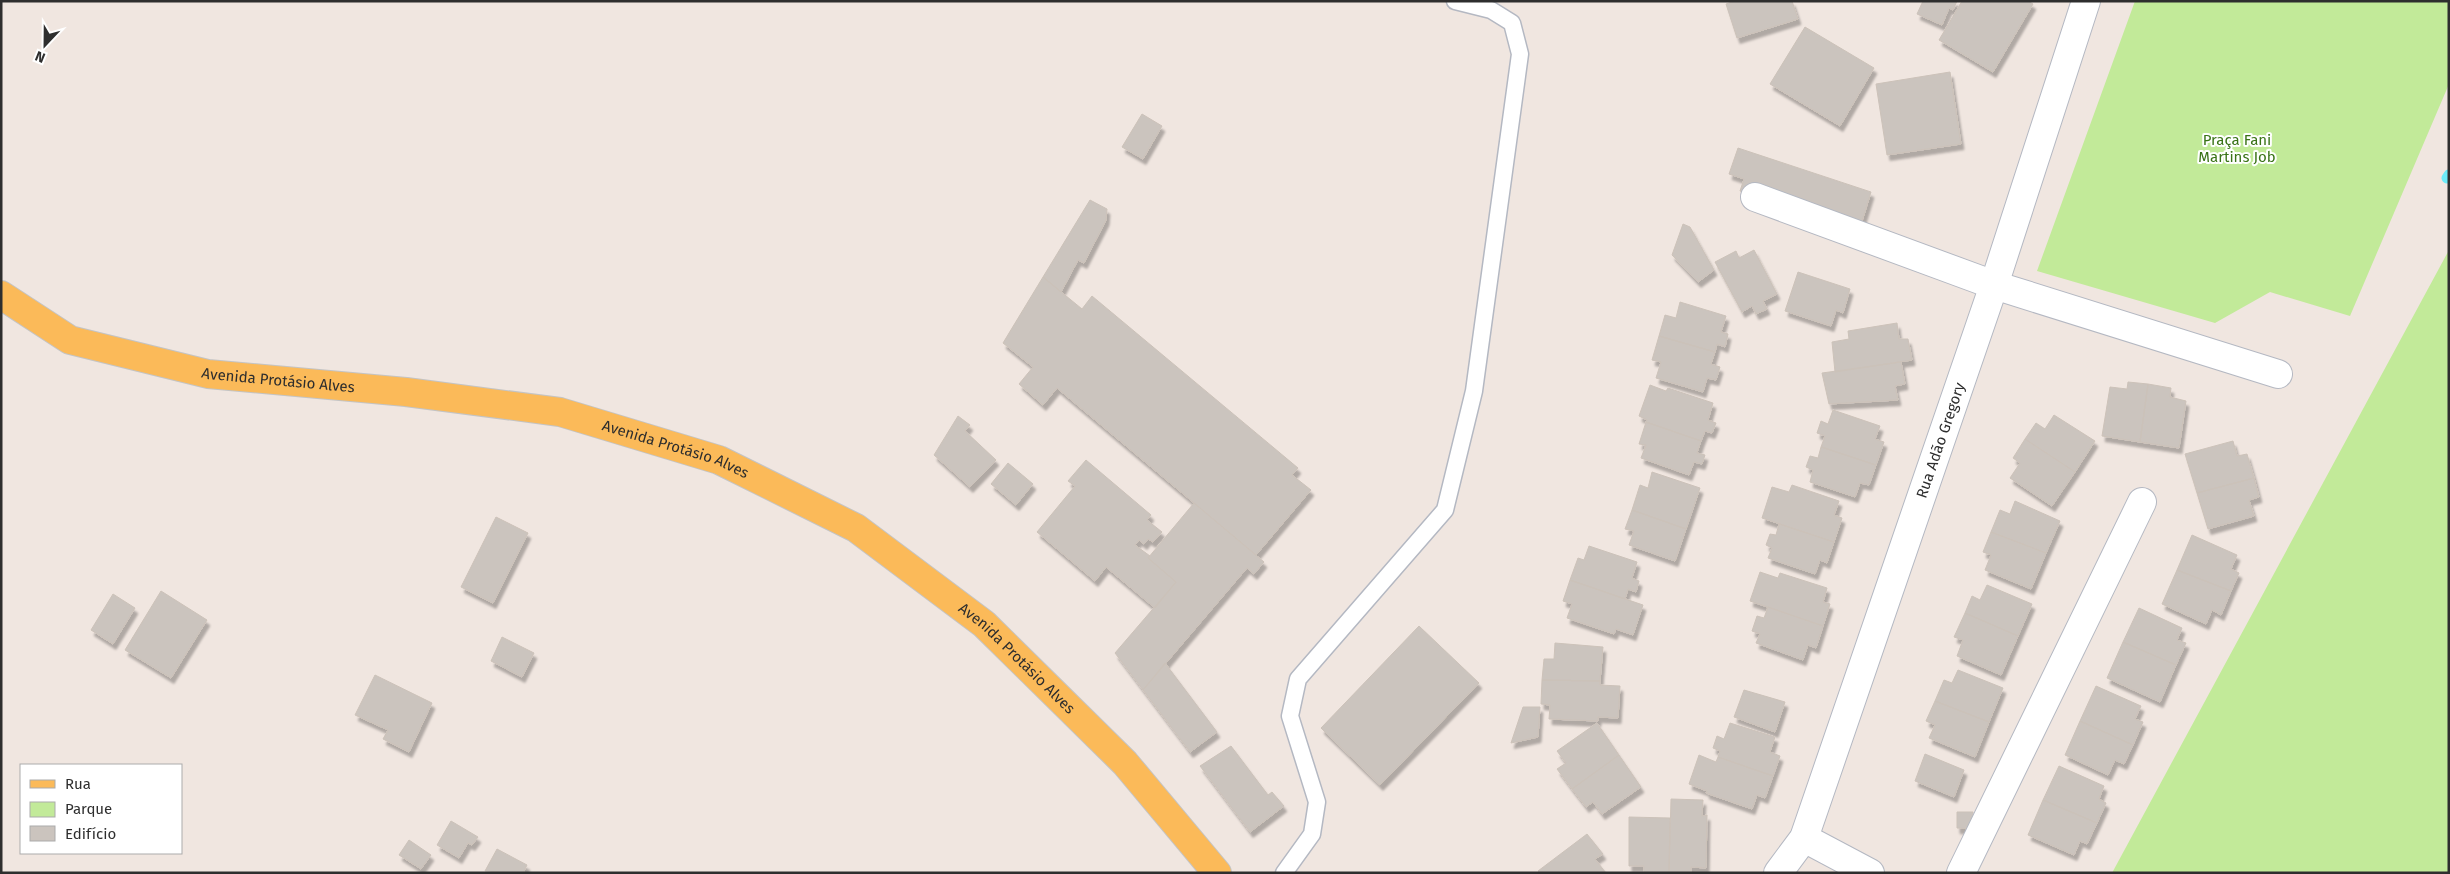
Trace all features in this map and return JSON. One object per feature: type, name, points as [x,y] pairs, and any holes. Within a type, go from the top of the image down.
[{"type":"main road","name":"Avenida Protásio Alves","points":[[1,295],[70,340],[208,374],[406,392],[560,412],[719,460],[856,528],[984,624],[1125,763],[1217,873]]},
{"type":"street","name":"Rua Adão Gregory","points":[[1778,873],[1804,838],[1994,285],[2086,1]]},
{"type":"street","points":[[1755,197],[1994,285],[2278,374]]},
{"type":"street","points":[[1961,873],[2142,502]]},
{"type":"street","points":[[1804,838],[1870,873]]},
{"type":"lane","points":[[1284,873],[1312,834],[1318,802],[1290,716],[1298,679],[1445,510],[1474,391],[1520,54],[1512,23],[1491,10],[1455,1]]},
{"type":"green space","name":"Praça Fani Martins Job","points":[[2135,1],[2449,1],[2449,84],[2350,316],[2270,292],[2215,323],[2037,271]]},
{"type":"green space","points":[[2449,250],[2449,873],[2112,873]]},
{"type":"building","points":[[1735,1],[1792,1],[1798,19],[1737,38],[1726,4]]},
{"type":"building","points":[[1923,1],[1957,1],[1953,10],[1949,8],[1942,25],[1917,14]]},
{"type":"building","points":[[1962,1],[2028,1],[2033,4],[1993,72],[1939,40]]},
{"type":"building","points":[[1805,27],[1874,68],[1840,126],[1770,84]]},
{"type":"building","points":[[1950,72],[1961,144],[1887,155],[1876,84]]},
{"type":"building","points":[[1142,114],[1162,126],[1143,159],[1122,147]]},
{"type":"building","points":[[1738,148],[1871,192],[1859,231],[1740,191],[1744,179],[1729,174]]},
{"type":"building","points":[[1090,200],[1107,209],[1106,220],[1084,263],[1078,260],[1061,292],[1043,277]]},
{"type":"building","points":[[1683,224],[1690,227],[1714,270],[1698,282],[1672,255]]},
{"type":"building","points":[[1754,250],[1777,294],[1763,301],[1767,309],[1756,314],[1752,306],[1742,312],[1715,262],[1736,251],[1739,258]]},
{"type":"building","points":[[1798,272],[1850,289],[1843,313],[1836,310],[1831,326],[1785,311]]},
{"type":"building","points":[[1043,277],[1082,309],[1092,296],[1298,468],[1292,475],[1311,490],[1256,555],[1057,388],[1043,405],[1019,384],[1033,367],[1003,343]]},
{"type":"building","points":[[1680,302],[1726,316],[1721,332],[1728,334],[1725,347],[1717,344],[1715,352],[1659,336],[1665,315],[1676,318]]},
{"type":"building","points":[[1897,323],[1899,339],[1908,339],[1912,360],[1835,372],[1832,342],[1849,339],[1848,331]]},
{"type":"building","points":[[1659,336],[1715,352],[1711,364],[1720,367],[1716,380],[1707,378],[1703,392],[1656,378],[1661,362],[1652,360]]},
{"type":"building","points":[[1901,362],[1905,384],[1895,386],[1898,400],[1829,404],[1822,373]]},
{"type":"building","points":[[2128,382],[2148,384],[2140,442],[2102,436],[2110,387],[2127,389]]},
{"type":"building","points":[[2148,384],[2171,388],[2170,397],[2186,401],[2179,448],[2140,442]]},
{"type":"building","points":[[1650,385],[1666,391],[1668,388],[1713,403],[1708,420],[1716,423],[1712,433],[1705,431],[1701,441],[1646,422],[1647,420],[1639,416]]},
{"type":"building","points":[[1833,410],[1880,426],[1875,439],[1884,442],[1876,465],[1821,447],[1825,436],[1817,433],[1821,421],[1828,424]]},
{"type":"building","points":[[2054,415],[2095,441],[2075,472],[2025,439],[2036,423],[2045,429]]},
{"type":"building","points":[[958,416],[970,425],[965,431],[996,460],[970,487],[934,455]]},
{"type":"building","points":[[1646,422],[1701,441],[1697,453],[1705,455],[1702,464],[1694,462],[1689,475],[1641,458],[1646,445],[1639,444]]},
{"type":"building","points":[[2025,439],[2075,472],[2052,506],[2010,478],[2020,463],[2013,458]]},
{"type":"building","points":[[2233,441],[2237,456],[2247,454],[2254,478],[2197,493],[2185,454]]},
{"type":"building","points":[[1821,447],[1876,465],[1869,485],[1860,483],[1855,497],[1810,482],[1813,470],[1806,467],[1810,456],[1818,458]]},
{"type":"building","points":[[1086,460],[1151,515],[1147,520],[1162,532],[1153,542],[1148,539],[1144,544],[1139,540],[1135,545],[1150,556],[1148,558],[1176,582],[1155,608],[1106,567],[1095,581],[1037,532],[1075,486],[1068,481]]},
{"type":"building","points":[[1008,463],[1033,484],[1016,505],[991,484]]},
{"type":"building","points":[[1652,472],[1700,488],[1686,529],[1632,510],[1640,485],[1648,488]]},
{"type":"building","points":[[2254,478],[2259,497],[2249,500],[2254,516],[2208,529],[2197,493]]},
{"type":"building","points":[[1792,485],[1839,501],[1834,515],[1842,518],[1834,542],[1762,518],[1772,487],[1789,492]]},
{"type":"building","points":[[2015,501],[2060,521],[2046,553],[1991,532],[2000,510],[2010,514]]},
{"type":"building","points":[[1194,503],[1264,562],[1254,574],[1247,568],[1143,690],[1115,653],[1176,582],[1148,558]]},
{"type":"building","points":[[1632,510],[1686,529],[1675,561],[1629,545],[1634,531],[1625,529]]},
{"type":"building","points":[[496,517],[528,533],[493,603],[461,587]]},
{"type":"building","points":[[1779,524],[1834,542],[1827,563],[1820,560],[1815,574],[1768,558],[1772,548],[1766,545],[1770,534],[1776,535]]},
{"type":"building","points":[[1991,532],[2046,553],[2031,589],[1985,570],[1991,555],[1983,552]]},
{"type":"building","points":[[2192,535],[2237,555],[2231,569],[2239,573],[2231,591],[2177,570]]},
{"type":"building","points":[[1589,546],[1637,562],[1632,578],[1639,581],[1636,592],[1628,589],[1625,599],[1570,580],[1578,558],[1584,560]]},
{"type":"building","points":[[2177,570],[2231,591],[2221,615],[2212,610],[2206,624],[2162,604]]},
{"type":"building","points":[[1760,572],[1778,578],[1780,573],[1827,588],[1823,602],[1830,604],[1823,626],[1750,601]]},
{"type":"building","points":[[1570,580],[1643,605],[1633,635],[1616,629],[1614,634],[1567,618],[1572,604],[1563,601]]},
{"type":"building","points":[[1987,585],[2032,604],[2018,636],[1965,613],[1972,596],[1980,600]]},
{"type":"building","points":[[161,591],[207,620],[171,678],[125,650]]},
{"type":"building","points":[[113,594],[135,608],[113,644],[91,630]]},
{"type":"building","points":[[1768,607],[1823,626],[1816,648],[1808,645],[1803,660],[1756,643],[1760,634],[1752,631],[1757,616],[1764,618]]},
{"type":"building","points":[[2139,608],[2182,628],[2177,640],[2186,643],[2176,665],[2123,642]]},
{"type":"building","points":[[1965,613],[2018,636],[2001,675],[1957,656],[1963,640],[1954,637]]},
{"type":"building","points":[[1419,626],[1479,683],[1380,785],[1321,728]]},
{"type":"building","points":[[502,637],[534,653],[522,677],[491,661]]},
{"type":"building","points":[[2123,642],[2176,665],[2160,702],[2107,678]]},
{"type":"building","points":[[1555,643],[1603,647],[1600,681],[1542,680],[1544,659],[1554,659]]},
{"type":"building","points":[[1165,663],[1217,732],[1190,752],[1143,690]]},
{"type":"building","points":[[1958,670],[2003,688],[1989,722],[1935,701],[1944,680],[1952,683]]},
{"type":"building","points":[[375,675],[432,703],[409,752],[383,739],[388,730],[355,715]]},
{"type":"building","points":[[1542,680],[1600,681],[1600,685],[1620,686],[1618,718],[1598,717],[1598,721],[1549,719],[1550,705],[1541,704]]},
{"type":"building","points":[[2096,686],[2141,706],[2135,719],[2143,722],[2133,745],[2080,721]]},
{"type":"building","points":[[1744,690],[1785,702],[1775,732],[1734,717]]},
{"type":"building","points":[[1935,701],[1989,722],[1975,757],[1929,738],[1935,725],[1926,721]]},
{"type":"building","points":[[1523,707],[1540,707],[1538,737],[1511,743]]},
{"type":"building","points":[[2080,721],[2133,745],[2124,764],[2115,760],[2108,775],[2065,755]]},
{"type":"building","points":[[1597,723],[1619,755],[1572,789],[1557,769],[1566,763],[1557,751]]},
{"type":"building","points":[[1730,723],[1775,737],[1770,752],[1780,756],[1773,776],[1718,757],[1720,751],[1713,748],[1717,736],[1724,739]]},
{"type":"building","points":[[1231,746],[1268,795],[1272,792],[1284,806],[1250,832],[1200,766]]},
{"type":"building","points":[[1925,754],[1964,770],[1954,797],[1915,781]]},
{"type":"building","points":[[1619,755],[1641,787],[1602,814],[1593,802],[1586,807],[1572,789]]},
{"type":"building","points":[[1699,755],[1716,762],[1718,757],[1773,776],[1765,798],[1757,795],[1752,809],[1706,793],[1707,791],[1689,784]]},
{"type":"building","points":[[2059,766],[2104,786],[2099,799],[2106,803],[2097,823],[2043,800]]},
{"type":"building","points":[[1671,799],[1703,800],[1702,816],[1707,815],[1706,868],[1691,867],[1691,873],[1669,873]]},
{"type":"building","points":[[2043,800],[2097,823],[2087,844],[2080,841],[2074,855],[2028,835]]},
{"type":"building","points":[[1957,812],[1973,812],[1972,829],[1957,828]]},
{"type":"building","points":[[1629,817],[1670,818],[1669,873],[1644,873],[1644,866],[1629,866]]},
{"type":"building","points":[[451,821],[478,837],[472,845],[468,843],[459,858],[437,845]]},
{"type":"building","points":[[1587,834],[1603,854],[1595,859],[1606,873],[1540,873],[1538,871]]},
{"type":"building","points":[[409,840],[431,855],[421,869],[399,855]]},
{"type":"building","points":[[497,849],[527,865],[523,873],[485,871]]}]
